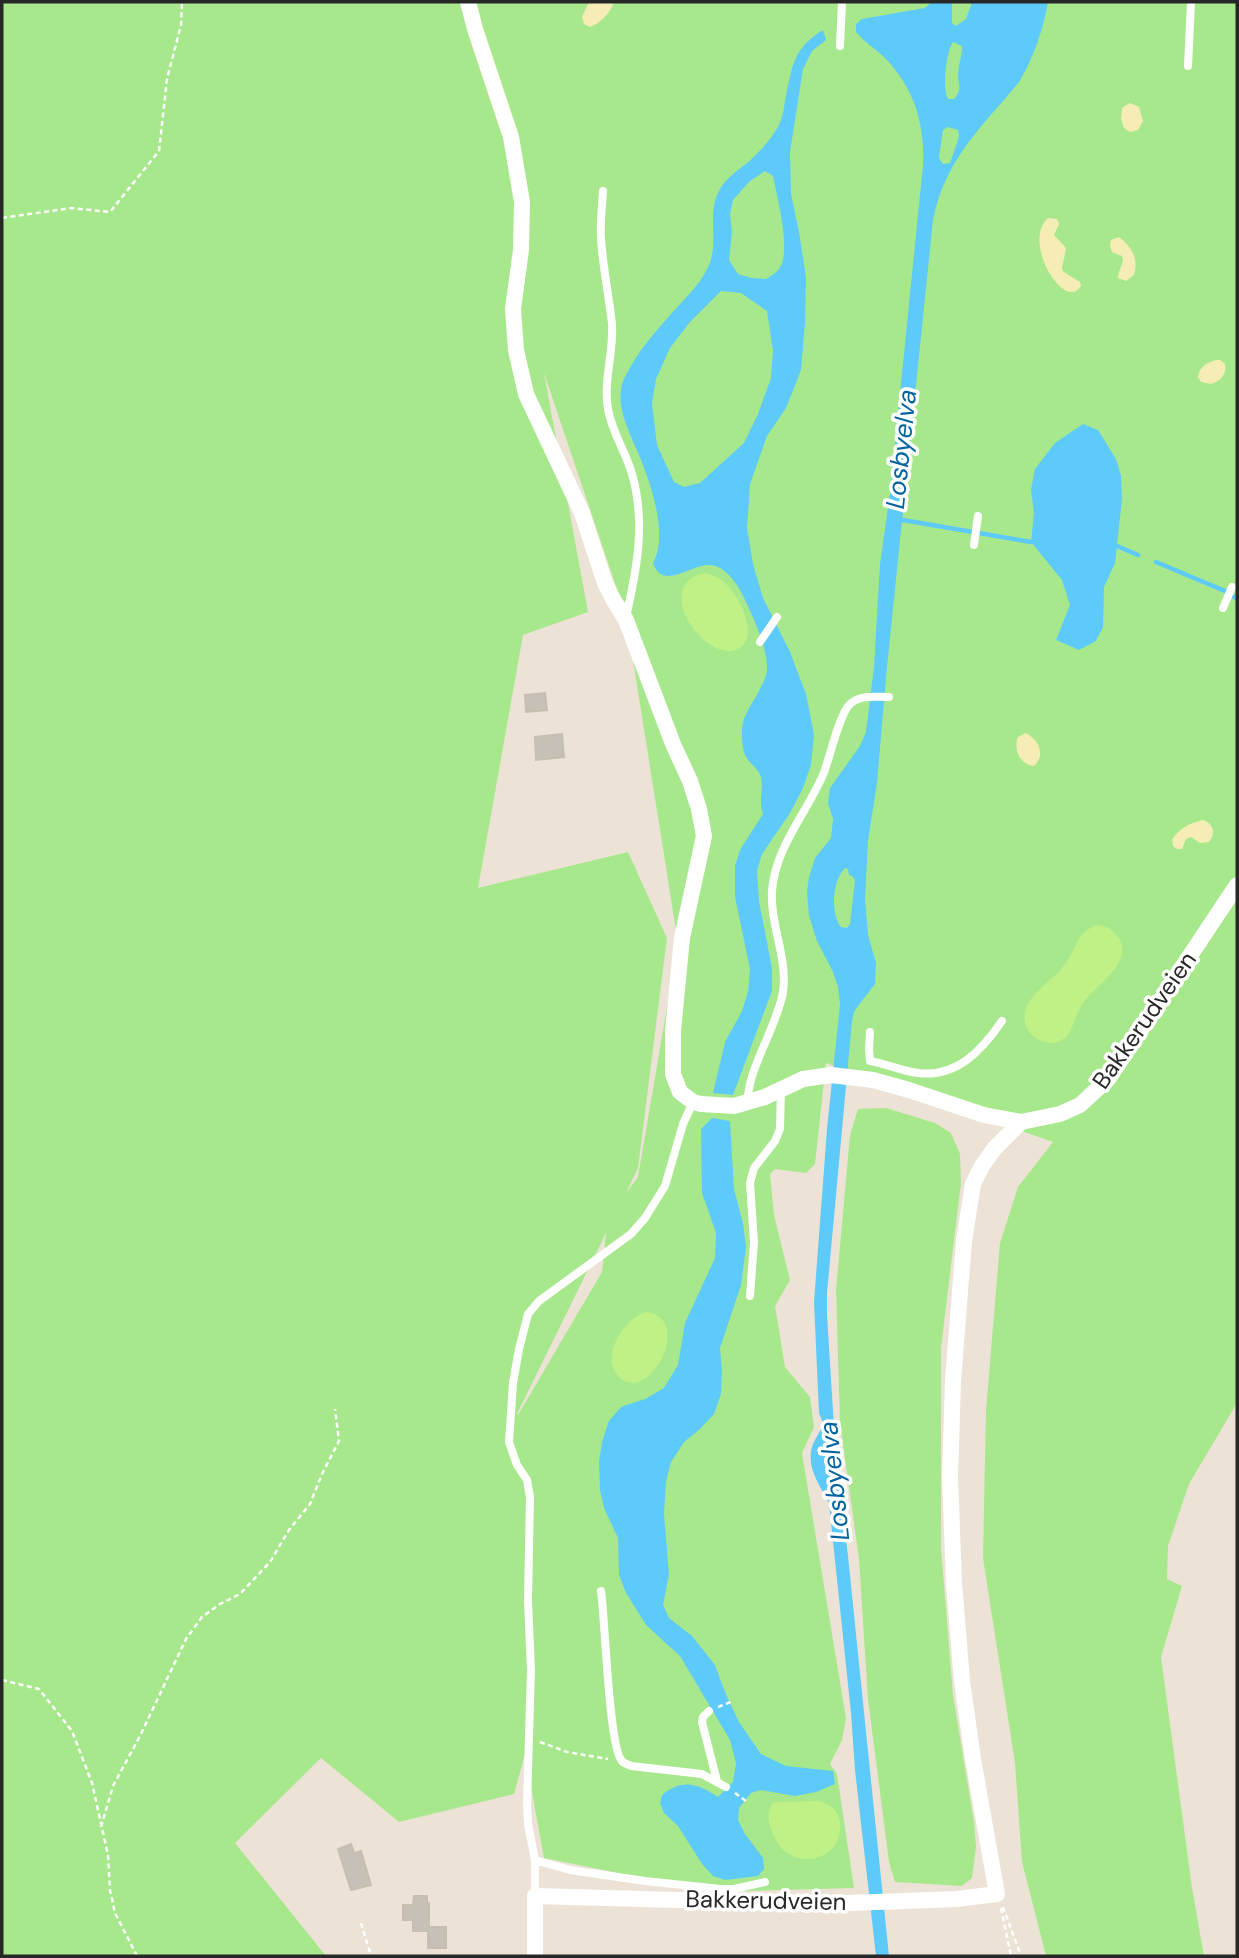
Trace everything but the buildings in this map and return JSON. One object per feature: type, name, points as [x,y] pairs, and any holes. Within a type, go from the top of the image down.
[{"type":"street","points":[[468,2],[510,137],[522,202],[521,250],[513,309],[516,350],[526,394],[582,513],[605,583],[626,620],[699,808],[704,836],[682,938],[673,1031],[673,1074],[680,1092],[692,1102],[721,1107],[748,1103],[803,1079],[831,1075],[855,1077],[909,1090],[995,1118],[1021,1122]]},
{"type":"street","name":"Bakkerudveien","points":[[1021,1122],[1060,1114],[1080,1105],[1108,1079],[1237,885]]},
{"type":"street","points":[[997,1894],[962,1681],[954,1583],[950,1477],[953,1381],[964,1241],[973,1184],[995,1149],[1021,1122]]},
{"type":"street","name":"Bakkerudveien","points":[[534,1896],[821,1904],[957,1899],[997,1894]]},
{"type":"street","points":[[534,1896],[535,1956]]},
{"type":"lane","points":[[840,46],[842,2]]},
{"type":"lane","points":[[1188,66],[1191,2]]},
{"type":"lane","points":[[603,191],[601,237],[612,326],[608,408],[613,429],[632,471],[639,500],[636,573],[626,620]]},
{"type":"lane","points":[[974,545],[978,516]]},
{"type":"lane","points":[[1223,608],[1232,587]]},
{"type":"lane","points":[[760,642],[777,617]]},
{"type":"lane","points":[[748,1103],[749,1084],[775,1021],[783,991],[783,961],[772,895],[775,868],[818,786],[847,707],[864,697],[889,697]]},
{"type":"lane","points":[[870,1061],[916,1073],[934,1074],[948,1071],[968,1060],[985,1045],[1002,1021]]},
{"type":"lane","points":[[870,1032],[873,1080]]},
{"type":"lane","points":[[750,1296],[754,1242],[750,1183],[754,1168],[775,1141],[779,1129],[781,1090]]},
{"type":"lane","points":[[534,1896],[536,1860],[528,1824],[530,1497],[527,1480],[517,1465],[509,1442],[513,1383],[524,1326],[528,1314],[540,1301],[631,1234],[645,1218],[665,1186],[692,1102]]},
{"type":"lane","points":[[601,1591],[615,1743],[621,1761],[632,1766],[702,1774],[726,1787]]},
{"type":"lane","points":[[709,1711],[702,1717],[702,1721],[717,1781]]},
{"type":"lane","points":[[536,1860],[570,1870],[720,1889],[734,1889],[765,1882]]},
{"type":"path","points":[[2,218],[71,208],[110,212],[159,151],[167,79],[181,24],[181,2]]},
{"type":"path","points":[[101,1827],[113,1786],[186,1639],[202,1617],[240,1594],[270,1562],[289,1530],[310,1504],[339,1441],[335,1409]]},
{"type":"path","points":[[2,1680],[39,1689],[72,1731],[92,1783],[108,1855],[110,1890],[115,1913],[136,1954]]},
{"type":"path","points":[[530,1738],[567,1752],[621,1761]]},
{"type":"path","points":[[997,1894],[1012,1956]]},
{"type":"path","points":[[997,1894],[1021,1956]]},
{"type":"path","points":[[361,1923],[371,1956]]},
{"type":"green space","points":[[2,2],[1237,2],[1237,1403],[1189,1484],[1168,1546],[1167,1579],[1182,1586],[1161,1657],[1192,1888],[1204,1956],[1046,1956],[1022,1862],[1015,1763],[983,1558],[986,1410],[1000,1243],[1018,1187],[1053,1142],[826,1063],[815,1164],[806,1173],[775,1169],[770,1174],[774,1215],[790,1280],[775,1306],[785,1367],[810,1397],[814,1427],[802,1453],[846,1718],[842,1740],[830,1764],[837,1774],[854,1888],[712,1892],[544,1858],[525,1754],[514,1794],[399,1822],[321,1758],[235,1843],[326,1956],[2,1956]],"holes":[[[544,373],[626,616],[678,943],[638,1177],[626,1193],[638,1168],[667,938],[628,852],[478,888],[523,635],[588,612]],[[606,1233],[602,1272],[518,1415],[517,1414]]]},
{"type":"green space","points":[[704,573],[725,583],[738,599],[748,629],[743,645],[735,650],[722,650],[709,644],[688,620],[682,605],[682,592],[689,580]]},
{"type":"green space","points":[[1095,925],[1108,928],[1118,937],[1122,955],[1118,964],[1083,1003],[1066,1037],[1051,1043],[1043,1042],[1030,1033],[1026,1026],[1026,1009],[1033,996],[1066,963],[1080,938]]},
{"type":"green space","points":[[886,1108],[935,1123],[951,1133],[960,1154],[961,1183],[941,1348],[941,1548],[953,1695],[976,1847],[972,1878],[962,1886],[895,1882],[889,1862],[868,1699],[859,1559],[840,1423],[836,1290],[850,1135],[858,1109]]},
{"type":"green space","points":[[646,1312],[660,1318],[667,1329],[667,1343],[654,1371],[643,1380],[631,1383],[619,1377],[614,1369],[613,1350],[623,1330]]},
{"type":"green space","points":[[819,1801],[830,1806],[837,1814],[840,1823],[839,1837],[825,1854],[802,1859],[791,1855],[781,1848],[771,1828],[769,1816],[772,1804]]},
{"type":"sand","points":[[589,2],[614,2],[605,17],[590,27],[584,24],[582,17]]},
{"type":"sand","points":[[1130,103],[1139,107],[1143,121],[1138,130],[1130,132],[1124,128],[1121,119],[1122,108]]},
{"type":"sand","points":[[1048,218],[1057,219],[1059,224],[1054,235],[1066,248],[1062,270],[1080,282],[1081,286],[1074,292],[1065,290],[1056,283],[1042,257],[1041,229]]},
{"type":"sand","points":[[1119,237],[1131,249],[1135,259],[1134,275],[1126,281],[1118,278],[1122,256],[1112,252],[1110,246],[1111,240]]},
{"type":"sand","points":[[1217,360],[1225,364],[1222,377],[1211,384],[1201,382],[1198,377],[1202,367]]},
{"type":"sand","points":[[1026,733],[1039,748],[1040,757],[1034,766],[1021,760],[1017,751],[1018,737]]},
{"type":"sand","points":[[1203,820],[1213,829],[1209,842],[1200,843],[1191,837],[1186,839],[1182,849],[1173,846],[1172,840],[1181,829]]},
{"type":"water","name":"Losbyelva","points":[[932,2],[952,2],[952,23],[956,26],[966,19],[972,2],[1048,2],[1037,43],[1024,73],[956,161],[946,179],[933,220],[877,783],[868,841],[865,899],[868,935],[876,963],[875,984],[854,1012],[852,1021],[827,1293],[836,1459],[889,1956],[876,1956],[829,1503],[814,1475],[811,1460],[813,1444],[823,1423],[819,1413],[814,1302],[840,1004],[833,972],[817,941],[809,916],[807,892],[815,858],[831,838],[833,819],[828,803],[830,788],[860,746],[866,732],[874,667],[880,564],[890,493],[923,165],[920,121],[910,94],[885,58],[856,32],[856,24],[862,19],[925,8]],"holes":[[[953,42],[962,46],[959,88],[954,99],[948,99],[945,87],[946,70]],[[948,127],[958,130],[959,136],[950,163],[943,164],[939,158],[943,130]],[[845,868],[848,869],[849,875],[855,880],[850,924],[847,928],[841,927],[837,921],[834,906],[835,889]]]},
{"type":"water","points":[[823,30],[826,40],[812,51],[803,69],[790,152],[791,194],[806,277],[801,370],[786,408],[767,436],[750,484],[747,528],[753,564],[763,598],[790,652],[806,694],[814,735],[811,765],[803,788],[790,813],[762,854],[757,871],[759,901],[772,968],[772,991],[733,1095],[713,1093],[725,1042],[742,1011],[748,992],[750,969],[735,897],[735,866],[740,850],[763,814],[761,777],[745,755],[742,730],[746,715],[766,676],[767,661],[749,609],[740,590],[727,573],[710,565],[671,576],[658,571],[653,563],[658,551],[659,536],[655,504],[646,472],[624,419],[620,397],[624,380],[636,358],[654,333],[697,286],[706,271],[712,256],[713,211],[718,193],[727,180],[760,151],[778,127],[795,60],[813,37]],"holes":[[[765,171],[773,176],[784,238],[783,261],[779,269],[766,279],[738,274],[729,260],[733,200],[750,181]],[[721,291],[741,293],[767,311],[773,351],[771,378],[744,443],[700,483],[684,487],[674,482],[657,445],[652,403],[656,379],[670,348],[690,322]]]},
{"type":"water","points":[[1083,424],[1098,430],[1116,459],[1121,476],[1122,499],[1115,563],[1104,587],[1103,627],[1096,641],[1079,650],[1056,640],[1070,605],[1062,580],[1031,542],[1034,513],[1031,490],[1035,469],[1055,443]]},
{"type":"water","points":[[712,1118],[730,1121],[734,1189],[746,1247],[741,1285],[720,1348],[721,1394],[714,1414],[684,1442],[671,1462],[666,1481],[664,1514],[669,1574],[663,1605],[669,1618],[692,1636],[715,1665],[739,1722],[761,1754],[786,1766],[833,1771],[835,1784],[816,1792],[795,1796],[760,1790],[751,1793],[739,1808],[738,1820],[763,1858],[764,1869],[758,1876],[725,1880],[713,1876],[702,1864],[678,1826],[664,1813],[660,1803],[662,1795],[684,1785],[697,1786],[718,1797],[733,1782],[736,1763],[730,1740],[680,1656],[646,1625],[626,1593],[619,1575],[618,1538],[604,1508],[600,1490],[599,1462],[609,1421],[621,1407],[645,1399],[664,1388],[678,1365],[685,1323],[715,1258],[716,1233],[702,1193],[701,1129]]},
{"type":"waterway","name":"Losbyelva","points":[[897,519],[1031,542]]},
{"type":"waterway","points":[[1117,546],[1138,555]]},
{"type":"waterway","points":[[1156,562],[1225,591],[1237,599]]}]
